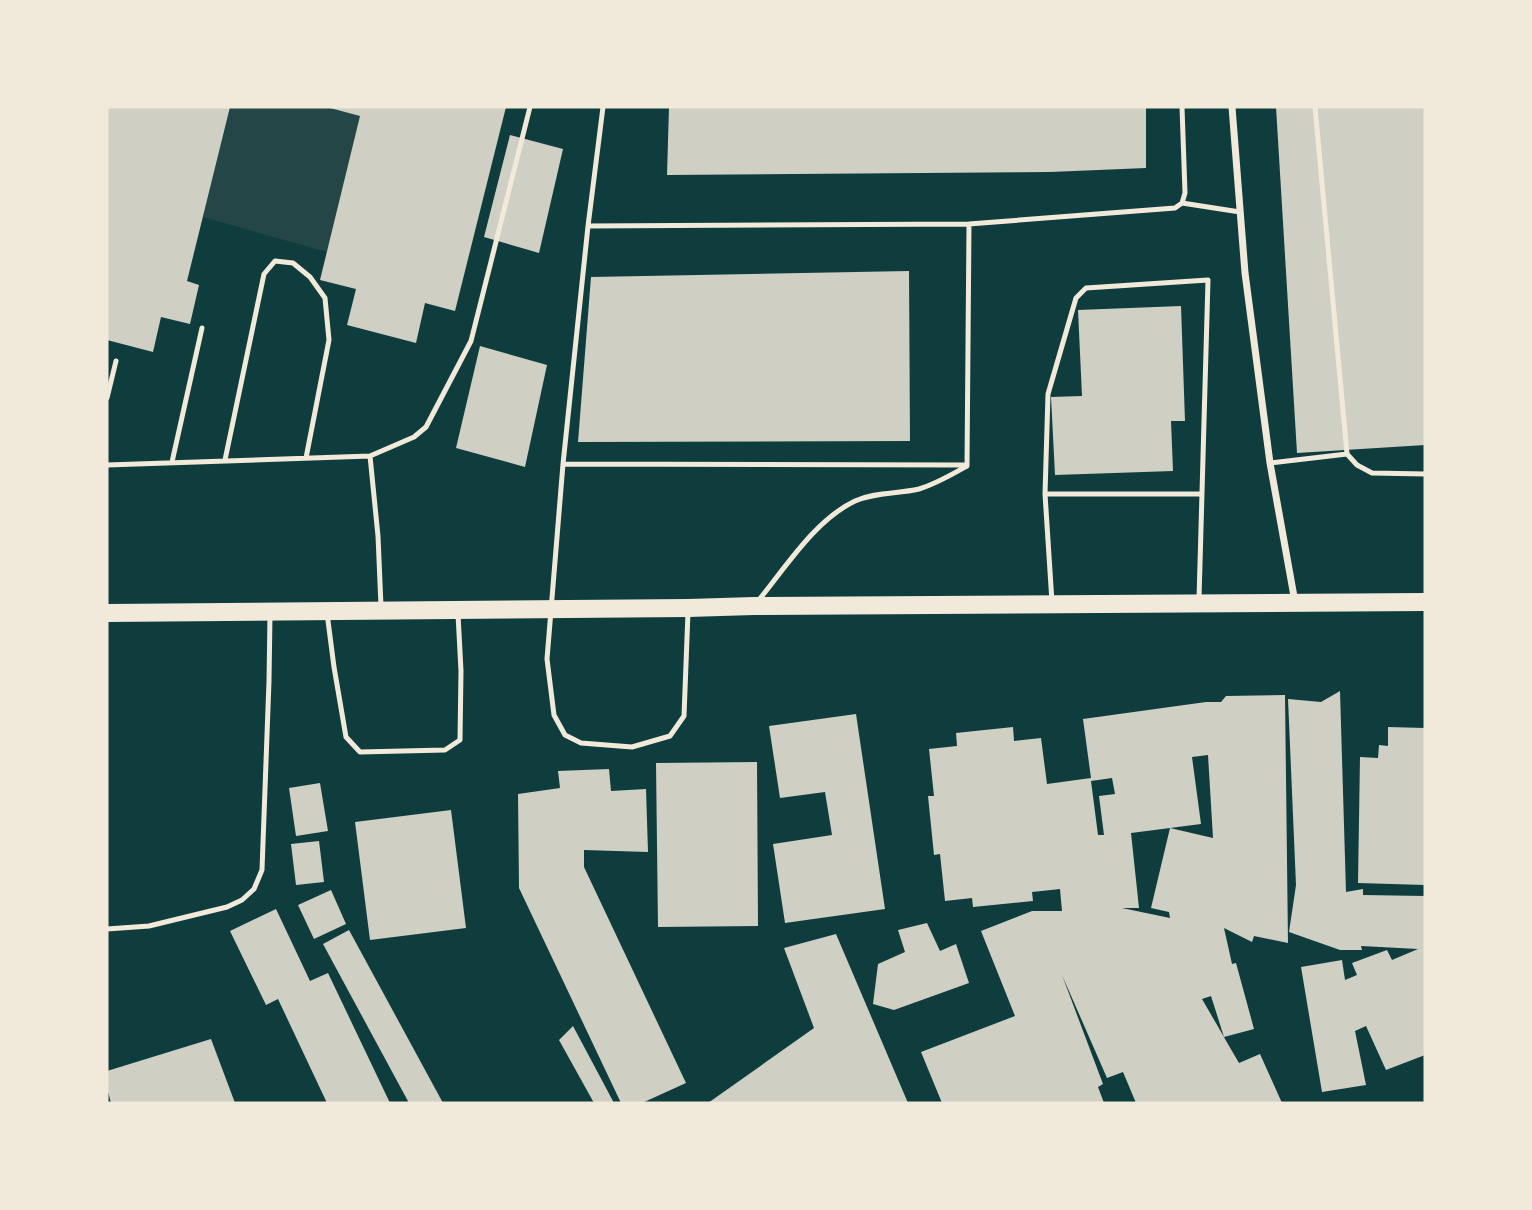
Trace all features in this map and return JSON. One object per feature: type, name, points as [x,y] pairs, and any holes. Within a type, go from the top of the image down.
[{"type":"main road","points":[[107,613],[1425,602]]},
{"type":"street","points":[[1232,107],[1245,273],[1270,463],[1295,603]]},
{"type":"lane","points":[[107,465],[370,456],[414,437],[426,427],[471,341],[530,107]]},
{"type":"lane","points":[[603,107],[563,464],[547,659],[554,715],[565,735],[580,743],[632,747],[670,736],[684,716],[688,608]]},
{"type":"lane","points":[[588,226],[969,224],[1175,208],[1182,203],[1185,193],[1182,107]]},
{"type":"lane","points":[[1315,107],[1347,454],[1357,466],[1372,472],[1425,474]]},
{"type":"lane","points":[[1182,203],[1240,212]]},
{"type":"lane","points":[[967,466],[969,224]]},
{"type":"lane","points":[[225,460],[264,274],[275,261],[293,262],[310,277],[325,298],[329,340],[306,458]]},
{"type":"lane","points":[[1052,605],[1045,494],[1048,394],[1076,298],[1086,288],[1208,280],[1199,604]]},
{"type":"lane","points":[[172,462],[202,328]]},
{"type":"lane","points":[[107,398],[116,361]]},
{"type":"lane","points":[[1270,463],[1347,454]]},
{"type":"lane","points":[[370,456],[378,536],[381,611]]},
{"type":"lane","points":[[563,464],[967,466]]},
{"type":"lane","points":[[754,606],[813,533],[831,517],[856,501],[885,493],[918,489],[941,481],[967,466]]},
{"type":"lane","points":[[1045,494],[1202,494]]},
{"type":"lane","points":[[327,611],[346,737],[360,752],[445,750],[460,740],[461,671],[457,610]]},
{"type":"lane","points":[[107,929],[149,926],[227,907],[242,900],[254,888],[262,870],[270,612]]},
{"type":"shaded area","points":[[230,107],[323,107],[360,116],[327,252],[203,217]]},
{"type":"building","points":[[107,107],[230,107],[187,281],[199,285],[190,324],[161,317],[153,352],[107,340]]},
{"type":"building","points":[[326,107],[506,107],[455,311],[425,303],[416,343],[347,325],[356,289],[320,280],[360,116]]},
{"type":"building","points":[[669,107],[1146,107],[1146,168],[1050,172],[667,175]]},
{"type":"building","points":[[1276,107],[1425,107],[1425,445],[1297,453]]},
{"type":"building","points":[[510,135],[563,149],[539,253],[484,237]]},
{"type":"building","points":[[909,271],[910,441],[578,442],[591,277]]},
{"type":"building","points":[[1181,306],[1185,421],[1171,421],[1173,471],[1055,475],[1051,397],[1082,396],[1078,310]]},
{"type":"building","points":[[480,346],[547,365],[525,467],[456,448]]},
{"type":"building","points":[[1340,691],[1346,892],[1363,889],[1363,895],[1425,896],[1425,1055],[1386,1070],[1366,1026],[1355,1031],[1366,1085],[1322,1092],[1301,967],[1342,960],[1345,980],[1357,975],[1352,963],[1387,950],[1392,960],[1418,949],[1361,946],[1362,950],[1340,950],[1289,932],[1296,885],[1288,699],[1321,702]]},
{"type":"building","points":[[1285,695],[1288,943],[1254,936],[1252,942],[1224,928],[1232,964],[1236,963],[1254,1029],[1224,1037],[1239,1063],[1260,1054],[1282,1103],[1136,1103],[1123,1072],[1107,1078],[1062,975],[1103,1084],[1098,1087],[1104,1103],[942,1103],[921,1052],[1015,1016],[981,931],[1032,911],[1062,911],[1060,889],[1032,892],[1033,901],[973,907],[972,898],[945,901],[940,854],[934,855],[928,796],[934,796],[929,749],[957,746],[956,733],[1013,727],[1014,741],[1041,738],[1047,784],[1091,778],[1083,719],[1221,702],[1226,696]],"holes":[[[1208,755],[1213,838],[1170,828],[1201,824],[1192,757]],[[1112,778],[1115,794],[1099,796],[1104,835],[1098,835],[1091,781]],[[1170,828],[1151,908],[1169,912],[1170,918],[1122,908],[1139,908],[1131,833]],[[1211,996],[1224,1037],[1202,999]]]},
{"type":"building","points":[[856,714],[885,909],[785,923],[773,844],[832,835],[825,792],[780,798],[769,726]]},
{"type":"building","points":[[1388,727],[1425,728],[1425,885],[1358,883],[1360,757],[1378,758],[1379,745],[1388,746]]},
{"type":"building","points":[[757,762],[758,926],[658,927],[656,763]]},
{"type":"building","points":[[609,769],[611,791],[646,789],[648,852],[584,850],[584,867],[686,1083],[642,1103],[621,1103],[519,888],[518,794],[560,788],[558,771]]},
{"type":"building","points":[[320,783],[328,831],[296,836],[289,788]]},
{"type":"building","points":[[451,810],[466,928],[370,940],[355,822]]},
{"type":"building","points":[[319,841],[324,882],[296,885],[291,844]]},
{"type":"building","points":[[331,890],[346,924],[314,939],[298,905]]},
{"type":"building","points":[[276,909],[310,981],[328,973],[390,1103],[327,1103],[278,999],[266,1005],[230,931]]},
{"type":"building","points":[[927,923],[940,951],[956,944],[969,983],[894,1010],[873,1004],[878,964],[905,952],[898,930]]},
{"type":"building","points":[[349,930],[443,1103],[409,1103],[323,944]]},
{"type":"building","points":[[836,934],[908,1103],[708,1103],[814,1028],[784,948]]},
{"type":"building","points":[[573,1026],[614,1103],[594,1103],[559,1040]]},
{"type":"building","points":[[211,1039],[235,1103],[111,1103],[107,1088],[107,1071]]}]
